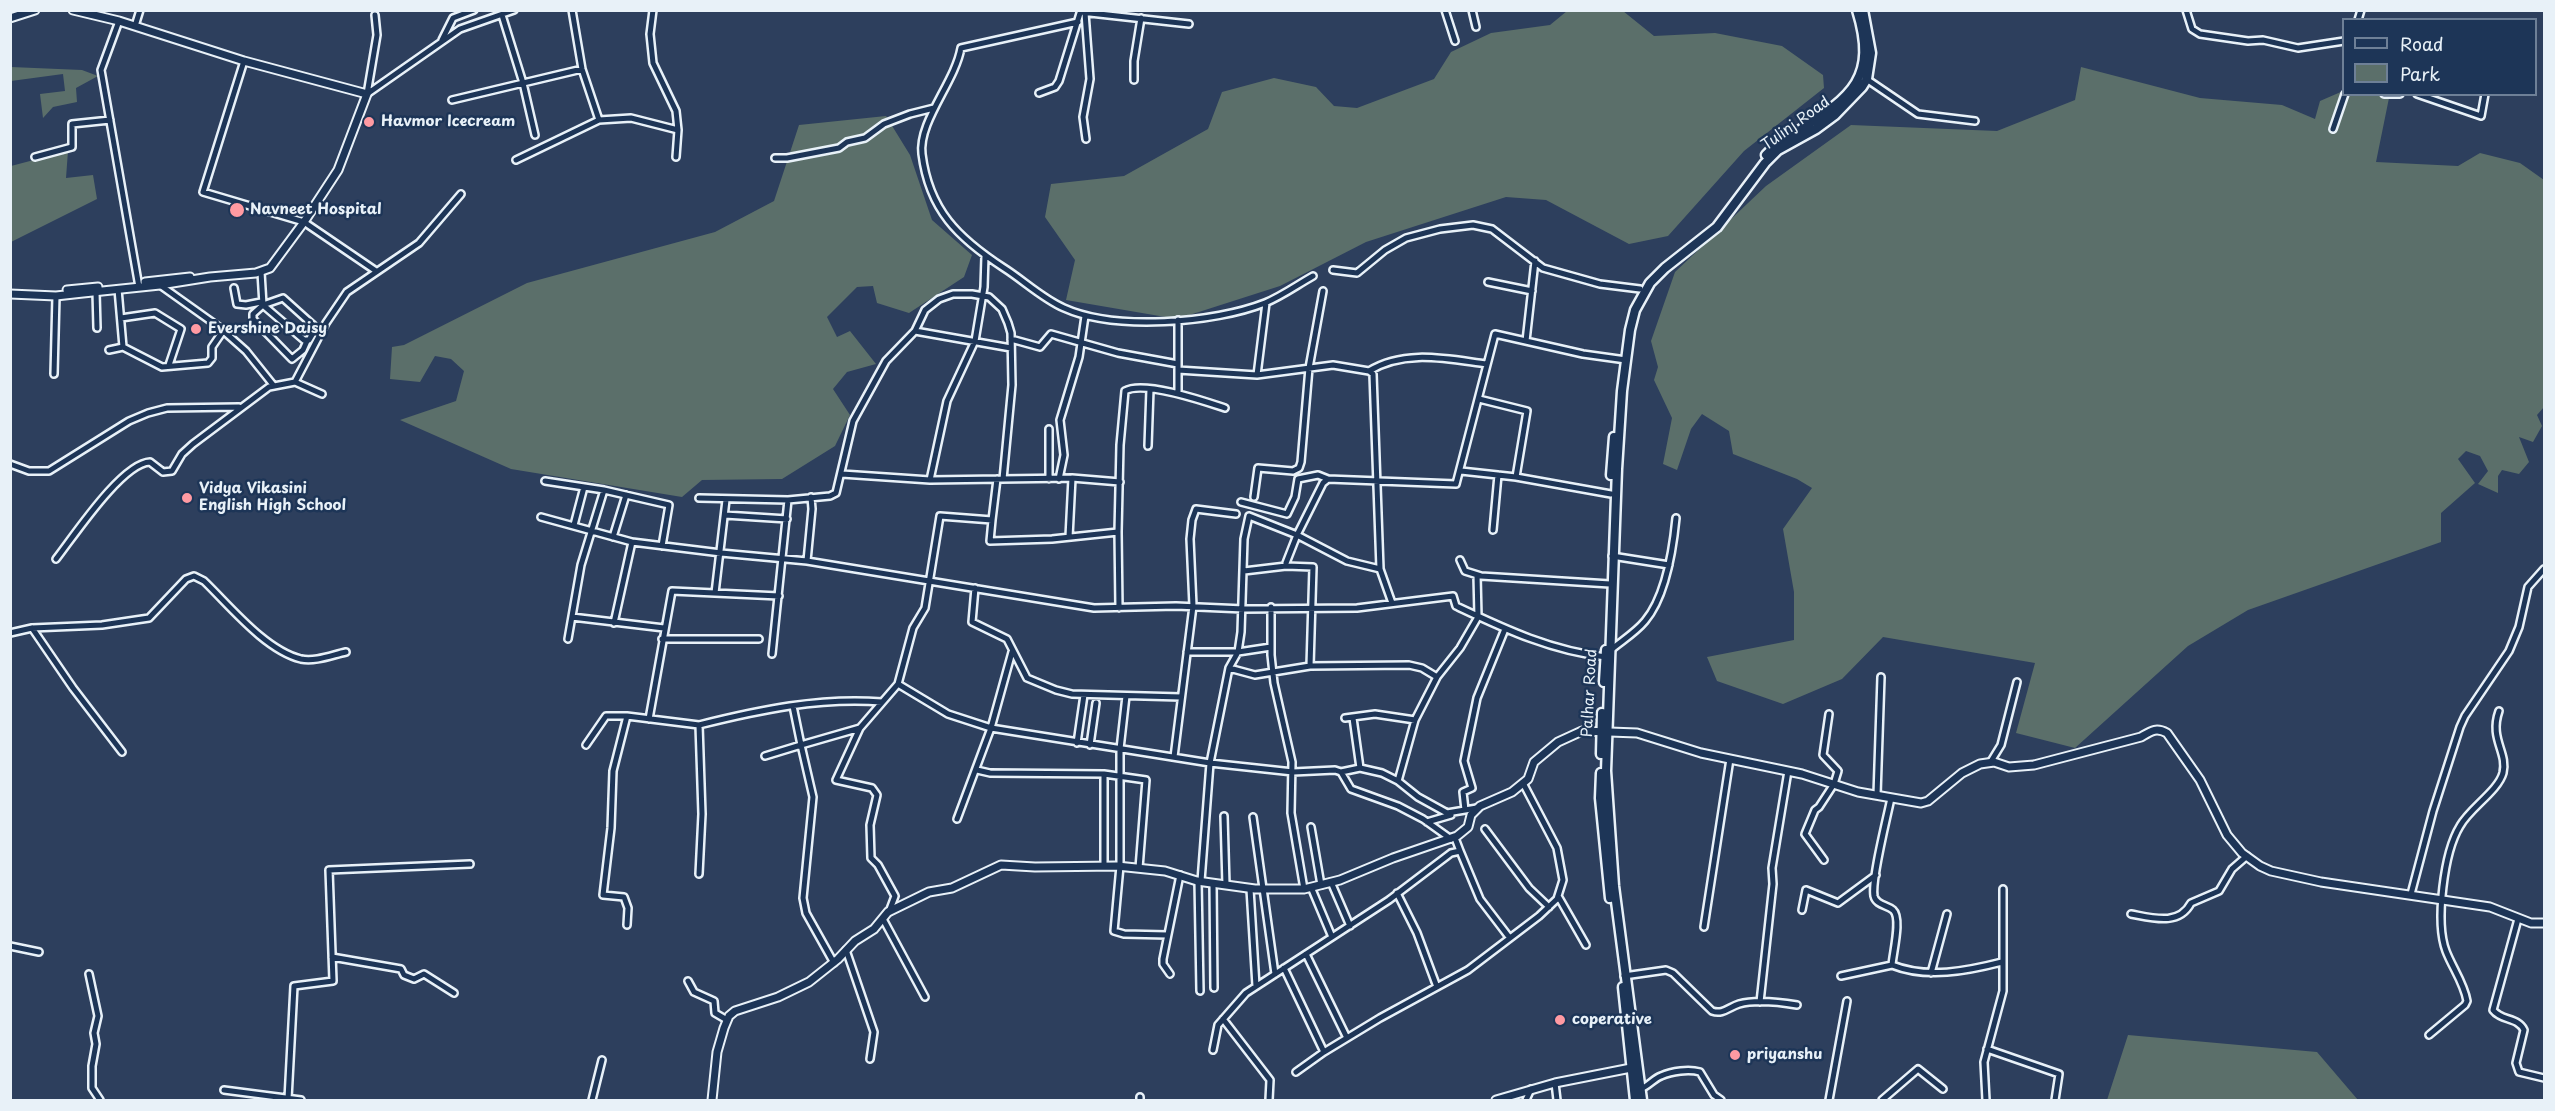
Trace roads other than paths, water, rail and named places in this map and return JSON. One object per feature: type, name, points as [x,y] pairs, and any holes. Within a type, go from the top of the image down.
[{"type":"main road","points":[[1857,10],[1863,32],[1864,78]]},
{"type":"main road","points":[[1863,10],[1871,53],[1864,78]]},
{"type":"main road","name":"Tulinj Road","points":[[1642,290],[1657,271],[1709,228],[1773,147],[1827,112],[1864,78]]},
{"type":"main road","name":"Palhar Road","points":[[1635,1101],[1609,829],[1604,731],[1606,657],[1613,556],[1611,494],[1629,313],[1642,290]]},
{"type":"main road","name":"Palhar Road","points":[[1604,731],[1612,649],[1613,556],[1624,359]]},
{"type":"main road","name":"Palhar Road","points":[[1624,976],[1642,1101]]},
{"type":"street","points":[[10,18],[35,10]]},
{"type":"street","points":[[73,10],[119,21],[243,61],[367,94]]},
{"type":"street","points":[[135,26],[140,10]]},
{"type":"street","points":[[441,41],[453,18],[474,10]]},
{"type":"street","points":[[367,94],[460,29],[514,10]]},
{"type":"street","points":[[572,10],[582,69],[598,120]]},
{"type":"street","points":[[653,10],[650,34],[653,63],[676,111],[678,130],[676,157]]},
{"type":"street","points":[[1445,10],[1455,41]]},
{"type":"street","points":[[1472,10],[1476,27]]},
{"type":"street","points":[[2186,10],[2192,29],[2200,34],[2248,41],[2263,40],[2298,48],[2342,41]]},
{"type":"street","points":[[1082,12],[1189,24]]},
{"type":"street","points":[[1039,93],[1055,87],[1059,81],[1082,12]]},
{"type":"street","points":[[1082,12],[1090,79],[1083,117],[1086,139]]},
{"type":"street","points":[[10,292],[160,285],[261,272],[270,268],[338,170],[367,94],[377,35],[375,15]]},
{"type":"street","points":[[502,15],[523,83],[535,135]]},
{"type":"street","points":[[453,18],[460,29]]},
{"type":"street","points":[[1134,80],[1134,62],[1141,18]]},
{"type":"street","points":[[119,21],[101,70],[139,285]]},
{"type":"street","points":[[1078,22],[961,48],[958,62],[946,90],[934,108],[922,150],[926,175],[939,210],[960,234],[986,256],[1062,308],[1085,316],[1157,323],[1239,312],[1266,303],[1313,276]]},
{"type":"street","points":[[243,61],[203,192],[304,222],[376,271]]},
{"type":"street","points":[[452,99],[582,69]]},
{"type":"street","points":[[1864,78],[1918,114],[1975,121]]},
{"type":"street","points":[[2333,129],[2344,96]]},
{"type":"street","points":[[2423,96],[2481,116],[2485,96]]},
{"type":"street","points":[[775,158],[787,158],[839,148],[847,142],[865,138],[884,124],[934,108]]},
{"type":"street","points":[[516,160],[598,120],[632,118],[678,130]]},
{"type":"street","points":[[35,157],[72,147],[72,124],[110,120]]},
{"type":"street","points":[[295,382],[326,323],[348,292],[419,243],[461,194]]},
{"type":"street","points":[[1333,270],[1357,273],[1385,250],[1406,238],[1473,225],[1492,228],[1543,268],[1600,284],[1642,290]]},
{"type":"street","points":[[930,480],[947,401],[975,341],[986,256]]},
{"type":"street","points":[[1526,340],[1535,261]]},
{"type":"street","points":[[234,288],[237,304],[246,305],[262,303],[284,299],[314,327],[314,332],[303,350],[292,359],[253,319],[253,314],[262,303],[261,272]]},
{"type":"street","points":[[10,292],[56,296],[206,275],[210,277]]},
{"type":"street","points":[[1488,282],[1532,291]]},
{"type":"street","points":[[160,285],[224,331],[246,351],[274,386]]},
{"type":"street","points":[[118,289],[123,347]]},
{"type":"street","points":[[1254,497],[1258,468],[1293,471],[1299,468],[1309,368],[1323,291]]},
{"type":"street","points":[[96,292],[97,328]]},
{"type":"street","points":[[699,498],[788,500],[830,496],[836,493],[857,414],[886,361],[915,331],[926,310],[939,299],[953,294],[982,295],[989,297],[1002,309],[1011,339],[1012,385],[990,541],[1069,537],[1118,530]]},
{"type":"street","points":[[54,374],[56,296]]},
{"type":"street","points":[[262,303],[307,341]]},
{"type":"street","points":[[1257,375],[1266,303]]},
{"type":"street","points":[[121,318],[155,313],[181,328],[169,365]]},
{"type":"street","points":[[1059,479],[1064,455],[1060,420],[1072,385],[1085,316]]},
{"type":"street","points":[[1178,320],[1178,393]]},
{"type":"street","points":[[109,350],[123,347],[162,367],[208,363],[212,358],[212,346],[224,331]]},
{"type":"street","points":[[915,331],[1011,348]]},
{"type":"street","points":[[1011,339],[1040,347],[1051,334],[1118,354],[1178,367],[1257,375],[1333,365],[1369,371],[1390,360],[1409,357],[1487,364]]},
{"type":"street","points":[[1242,502],[1287,514],[1296,497],[1296,481],[1314,475],[1329,479],[1456,484],[1495,334],[1583,354],[1624,359]]},
{"type":"street","points":[[1369,371],[1375,379],[1380,569],[1392,603]]},
{"type":"street","points":[[56,558],[114,485],[137,465],[150,462],[163,472],[171,471],[182,454],[239,407],[269,387],[295,382],[322,394]]},
{"type":"street","points":[[1119,608],[1118,530],[1125,391],[1128,388],[1178,393],[1225,408]]},
{"type":"street","points":[[1149,446],[1150,389]]},
{"type":"street","points":[[1479,399],[1527,411],[1516,477]]},
{"type":"street","points":[[10,464],[29,471],[50,471],[129,421],[148,413],[167,408],[239,407]]},
{"type":"street","points":[[1049,429],[1049,479]]},
{"type":"street","points":[[1461,471],[1516,477],[1611,494]]},
{"type":"street","points":[[842,474],[930,480],[1072,478],[1120,482]]},
{"type":"street","points":[[1493,530],[1498,475]]},
{"type":"street","points":[[1069,537],[1072,478]]},
{"type":"street","points":[[1286,566],[1288,554],[1297,535],[1323,483],[1329,479]]},
{"type":"street","points":[[545,481],[604,490],[669,505],[662,546]]},
{"type":"street","points":[[574,525],[584,487]]},
{"type":"street","points":[[568,639],[586,547],[604,490]]},
{"type":"street","points":[[613,537],[626,495]]},
{"type":"street","points":[[807,561],[811,497]]},
{"type":"street","points":[[715,593],[726,500]]},
{"type":"street","points":[[772,654],[788,500]]},
{"type":"street","points":[[1174,757],[1193,606],[1190,539],[1192,520],[1196,509],[1236,514]]},
{"type":"street","points":[[725,515],[786,519]]},
{"type":"street","points":[[712,1101],[717,1052],[727,1020],[735,1011],[778,997],[809,982],[834,963],[855,941],[874,929],[886,915],[895,896],[871,858],[870,825],[877,795],[872,788],[836,780],[860,728],[898,684],[914,628],[925,608],[932,580],[940,516],[992,520]]},
{"type":"street","points":[[1200,992],[1199,881],[1210,763],[1229,668],[1238,652],[1244,609],[1244,539],[1249,516],[1297,535],[1347,561],[1380,569]]},
{"type":"street","points":[[541,517],[632,542],[721,553],[783,557],[1094,608],[1193,606],[1244,609],[1357,608],[1453,596],[1456,606],[1505,629],[1549,646],[1578,654],[1606,657]]},
{"type":"street","points":[[1612,649],[1649,616],[1669,565],[1676,518]]},
{"type":"street","points":[[615,623],[632,542]]},
{"type":"street","points":[[1613,556],[1669,565]]},
{"type":"street","points":[[1460,560],[1465,571],[1477,575],[1610,584]]},
{"type":"street","points":[[1244,571],[1286,566],[1313,567],[1310,666]]},
{"type":"street","points":[[2411,894],[2433,811],[2460,726],[2509,651],[2519,627],[2528,587],[2544,569]]},
{"type":"street","points":[[1398,782],[1415,720],[1437,677],[1461,648],[1478,616],[1477,575]]},
{"type":"street","points":[[10,633],[33,628],[102,625],[149,618],[186,579],[194,576],[204,581],[269,643],[289,654],[302,659],[346,652]]},
{"type":"street","points":[[975,588],[972,622],[1006,639],[1027,678],[1056,690],[1084,695],[1181,697]]},
{"type":"street","points":[[650,719],[672,591],[779,596]]},
{"type":"street","points":[[1271,607],[1273,674],[1293,772],[1291,813],[1307,888],[1332,937]]},
{"type":"street","points":[[572,617],[664,628]]},
{"type":"street","points":[[33,628],[73,688],[122,752]]},
{"type":"street","points":[[1467,810],[1463,792],[1472,788],[1464,761],[1477,698],[1505,629]]},
{"type":"street","points":[[662,639],[759,639]]},
{"type":"street","points":[[1187,652],[1238,652],[1271,647]]},
{"type":"street","points":[[957,819],[991,728],[1012,652]]},
{"type":"street","points":[[1229,668],[1255,675],[1273,674],[1310,666],[1409,665],[1422,668],[1437,677]]},
{"type":"street","points":[[1877,795],[1881,677]]},
{"type":"street","points":[[1989,763],[2001,745],[2017,682]]},
{"type":"street","points":[[898,684],[948,714],[991,728],[1210,763],[1293,772],[1335,770],[1341,772],[1360,768],[1382,772],[1447,813],[1479,808],[1512,792],[1528,779],[1534,762],[1557,742],[1582,731],[1636,734],[1701,753],[1788,771],[1858,792],[1921,803],[1928,801],[1962,773],[1980,764],[1989,763],[2009,767],[2034,765],[2121,743],[2141,737],[2154,729],[2160,729],[2167,733],[2200,780],[2227,835],[2247,856],[2271,871],[2321,882],[2490,907],[2531,924],[2544,924]]},
{"type":"street","points":[[1077,743],[1084,695]]},
{"type":"street","points":[[1126,696],[1120,749],[1120,866],[1114,931],[1124,934],[1167,935]]},
{"type":"street","points":[[586,745],[606,716],[699,724],[742,714],[828,701],[882,702]]},
{"type":"street","points":[[1090,744],[1096,703]]},
{"type":"street","points":[[793,706],[813,797],[803,898],[806,913],[834,963]]},
{"type":"street","points":[[2429,1035],[2460,1011],[2468,1001],[2442,937],[2446,866],[2459,827],[2502,776],[2504,759],[2495,731],[2499,711]]},
{"type":"street","points":[[1345,718],[1375,714],[1415,720]]},
{"type":"street","points":[[1824,860],[1805,834],[1815,810],[1833,784],[1838,771],[1823,755],[1822,750],[1829,714]]},
{"type":"street","points":[[627,716],[613,771],[611,828],[603,895],[624,897],[628,908],[627,925]]},
{"type":"street","points":[[1353,718],[1360,768]]},
{"type":"street","points":[[699,724],[702,814],[699,874]]},
{"type":"street","points":[[765,756],[860,728]]},
{"type":"street","points":[[1704,927],[1730,759]]},
{"type":"street","points":[[977,770],[990,773],[1104,774],[1146,780],[1139,868]]},
{"type":"street","points":[[1760,1002],[1773,884],[1772,868],[1788,771]]},
{"type":"street","points":[[1341,772],[1351,789],[1398,806],[1453,838],[1480,899],[1509,937]]},
{"type":"street","points":[[1104,774],[1104,866]]},
{"type":"street","points":[[1296,1072],[1347,1038],[1468,970],[1549,907],[1558,896],[1563,880],[1557,848],[1523,783]]},
{"type":"street","points":[[1891,798],[1874,897],[1878,902],[1894,910],[1898,918],[1892,965]]},
{"type":"street","points":[[886,915],[929,892],[952,888],[1001,865],[1120,866],[1165,871],[1199,881],[1250,889],[1307,888],[1331,882],[1453,838],[1468,827],[1472,815],[1479,808]]},
{"type":"street","points":[[1427,822],[1467,810]]},
{"type":"street","points":[[1224,816],[1226,885]]},
{"type":"street","points":[[1253,818],[1275,974]]},
{"type":"street","points":[[1311,827],[1321,885]]},
{"type":"street","points":[[1485,829],[1529,888],[1549,907]]},
{"type":"street","points":[[1213,1050],[1218,1025],[1246,993],[1350,926],[1451,854],[1460,851]]},
{"type":"street","points":[[2131,914],[2166,918],[2180,916],[2186,912],[2191,903],[2219,891],[2232,869],[2247,856]]},
{"type":"street","points":[[288,1099],[294,986],[333,981],[329,870],[470,864]]},
{"type":"street","points":[[1802,910],[1806,890],[1838,903],[1876,875]]},
{"type":"street","points":[[1170,974],[1163,964],[1180,876]]},
{"type":"street","points":[[1331,882],[1350,926]]},
{"type":"street","points":[[1213,883],[1214,988]]},
{"type":"street","points":[[1250,889],[1256,986]]},
{"type":"street","points":[[1986,1101],[1984,1062],[2003,991],[2003,889]]},
{"type":"street","points":[[1396,893],[1417,933],[1437,987]]},
{"type":"street","points":[[1558,896],[1586,945]]},
{"type":"street","points":[[1931,973],[1947,914]]},
{"type":"street","points":[[886,915],[925,997]]},
{"type":"street","points":[[2518,918],[2493,1010],[2497,1015],[2520,1023],[2524,1030],[2516,1063],[2519,1072],[2544,1078]]},
{"type":"street","points":[[10,946],[39,952]]},
{"type":"street","points":[[846,950],[874,1032],[870,1059]]},
{"type":"street","points":[[1306,954],[1347,1038]]},
{"type":"street","points":[[332,957],[401,969],[404,975],[414,979],[424,974],[454,993]]},
{"type":"street","points":[[1841,976],[1892,965],[1931,973],[1963,971],[2002,962]]},
{"type":"street","points":[[1284,968],[1324,1052]]},
{"type":"street","points":[[1624,976],[1666,970],[1673,973],[1712,1011],[1717,1013],[1737,1005],[1760,1002],[1797,1005]]},
{"type":"street","points":[[89,974],[99,1016],[94,1033],[96,1044],[92,1066],[92,1088],[100,1101]]},
{"type":"street","points":[[688,981],[693,992],[714,1001],[715,1012],[727,1020]]},
{"type":"street","points":[[1829,1101],[1847,1001]]},
{"type":"street","points":[[1223,1019],[1270,1080],[1269,1101]]},
{"type":"street","points":[[1987,1049],[2059,1074],[2055,1101]]},
{"type":"street","points":[[592,1101],[602,1060]]},
{"type":"street","points":[[1496,1101],[1555,1083],[1631,1068]]},
{"type":"street","points":[[1882,1101],[1918,1069],[1943,1089]]},
{"type":"street","points":[[1640,1089],[1647,1087],[1659,1076],[1693,1070],[1700,1072],[1714,1095],[1721,1101]]},
{"type":"street","points":[[1555,1083],[1557,1101]]},
{"type":"street","points":[[1526,1101],[1531,1089]]},
{"type":"street","points":[[224,1090],[301,1101]]},
{"type":"place","name":"Havmor Icecream","points":[[369,122]]},
{"type":"place","name":"Navneet Hospital","points":[[237,210]]},
{"type":"place","name":"Evershine Daisy","points":[[196,329]]},
{"type":"place","name":"Vidya Vikasini English High School","points":[[187,498]]},
{"type":"place","name":"coperative","points":[[1560,1020]]},
{"type":"place","name":"priyanshu","points":[[1735,1055]]}]
